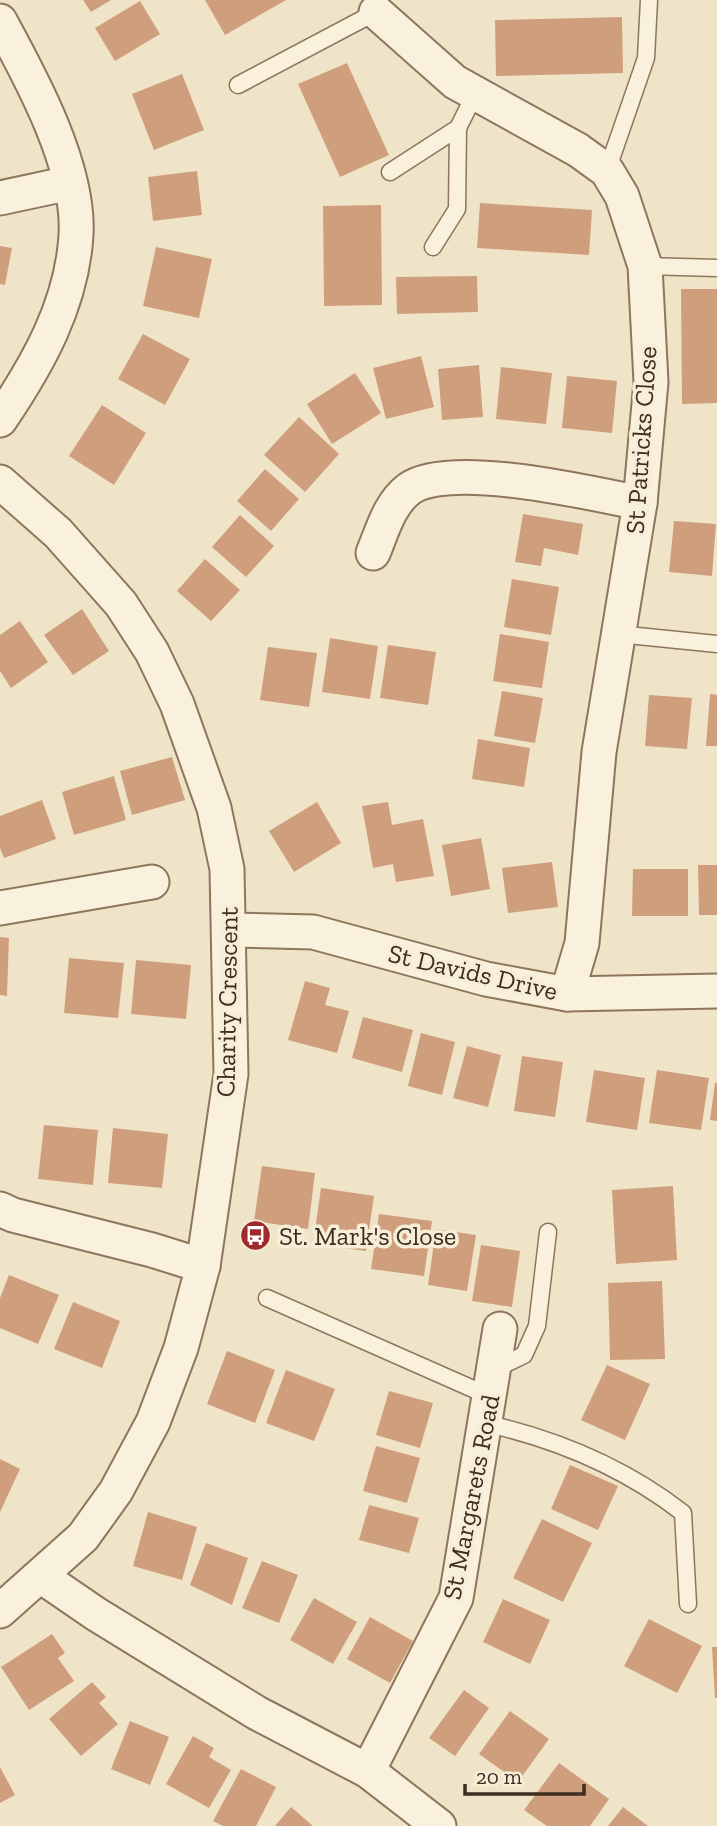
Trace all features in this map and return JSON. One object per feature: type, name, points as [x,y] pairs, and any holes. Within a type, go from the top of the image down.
[{"type":"street","name":"St Patricks Close","points":[[376,12],[455,82],[578,150],[607,171],[622,196],[645,266],[650,382],[640,503],[599,751],[582,943],[567,994]]},
{"type":"street","points":[[0,20],[40,93],[70,183],[76,234],[62,306],[33,372],[0,420]]},
{"type":"street","points":[[0,198],[70,183]]},
{"type":"street","points":[[373,553],[392,508],[409,489],[436,477],[546,484],[640,503]]},
{"type":"street","name":"Charity Crescent","points":[[0,482],[90,566],[121,604],[152,652],[177,704],[214,808],[227,869],[231,930],[231,1074],[203,1266],[181,1348],[153,1422],[116,1492],[91,1525],[41,1577],[0,1611]]},
{"type":"street","points":[[0,908],[152,882]]},
{"type":"street","name":"St Davids Drive","points":[[231,930],[313,933],[486,979],[567,994],[717,991]]},
{"type":"street","points":[[0,1209],[13,1216],[152,1250],[203,1266]]},
{"type":"street","name":"St Margarets Road","points":[[368,1771],[456,1598],[499,1329]]},
{"type":"street","points":[[41,1577],[257,1713],[368,1771],[439,1826]]},
{"type":"lane","points":[[607,171],[646,58],[649,0]]},
{"type":"lane","points":[[238,85],[376,12]]},
{"type":"lane","points":[[433,247],[457,209],[458,128],[475,94]]},
{"type":"lane","points":[[390,172],[458,128]]},
{"type":"lane","points":[[645,266],[717,268]]},
{"type":"lane","points":[[618,634],[717,644]]},
{"type":"lane","points":[[489,1396],[523,1355],[537,1326],[548,1232]]},
{"type":"lane","points":[[267,1297],[489,1396],[538,1435],[598,1461],[657,1494],[682,1513],[688,1604]]},
{"type":"building","points":[[83,0],[111,0],[91,12]]},
{"type":"building","points":[[205,0],[286,0],[225,35]]},
{"type":"building","points":[[140,1],[160,34],[115,61],[95,28]]},
{"type":"building","points":[[622,17],[623,73],[496,76],[495,20]]},
{"type":"building","points":[[347,63],[389,155],[340,177],[298,84]]},
{"type":"building","points":[[182,74],[204,130],[154,150],[132,94]]},
{"type":"building","points":[[197,171],[202,215],[153,221],[148,177]]},
{"type":"building","points":[[480,203],[592,210],[589,255],[477,248]]},
{"type":"building","points":[[381,205],[382,305],[324,306],[323,206]]},
{"type":"building","points":[[0,246],[12,248],[5,285],[0,284]]},
{"type":"building","points":[[156,247],[212,259],[199,318],[143,306]]},
{"type":"building","points":[[477,276],[478,312],[397,314],[396,277]]},
{"type":"building","points":[[681,289],[717,289],[717,403],[682,404]]},
{"type":"building","points":[[143,334],[190,359],[165,405],[118,379]]},
{"type":"building","points":[[421,356],[434,407],[386,419],[373,368]]},
{"type":"building","points":[[479,365],[483,417],[442,420],[438,369]]},
{"type":"building","points":[[501,367],[552,373],[546,424],[496,419]]},
{"type":"building","points":[[355,373],[381,413],[332,444],[307,404]]},
{"type":"building","points":[[567,376],[617,381],[612,433],[562,428]]},
{"type":"building","points":[[102,405],[146,433],[114,485],[69,456]]},
{"type":"building","points":[[299,417],[339,454],[305,492],[264,455]]},
{"type":"building","points":[[265,469],[299,499],[271,531],[237,501]]},
{"type":"building","points":[[523,514],[583,524],[578,555],[544,548],[541,566],[515,562]]},
{"type":"building","points":[[240,515],[274,546],[246,577],[212,547]]},
{"type":"building","points":[[674,521],[716,524],[712,576],[669,572]]},
{"type":"building","points":[[205,559],[240,590],[211,621],[177,591]]},
{"type":"building","points":[[512,579],[559,587],[551,635],[504,627]]},
{"type":"building","points":[[82,609],[109,651],[73,675],[44,635]]},
{"type":"building","points":[[20,621],[48,662],[11,688],[0,671],[0,635]]},
{"type":"building","points":[[500,634],[549,642],[542,688],[493,681]]},
{"type":"building","points":[[330,638],[378,646],[370,699],[322,692]]},
{"type":"building","points":[[388,645],[436,652],[428,705],[380,698]]},
{"type":"building","points":[[268,647],[317,653],[309,707],[260,700]]},
{"type":"building","points":[[502,691],[543,698],[535,743],[494,736]]},
{"type":"building","points":[[710,694],[717,695],[717,746],[706,746]]},
{"type":"building","points":[[649,695],[692,698],[687,749],[645,746]]},
{"type":"building","points":[[478,739],[530,748],[524,787],[472,779]]},
{"type":"building","points":[[172,757],[185,800],[132,815],[120,771]]},
{"type":"building","points":[[114,776],[126,820],[74,835],[62,792]]},
{"type":"building","points":[[42,800],[56,839],[4,858],[0,848],[0,816]]},
{"type":"building","points":[[317,802],[341,843],[294,872],[269,831]]},
{"type":"building","points":[[388,802],[392,825],[423,819],[434,876],[396,882],[393,864],[373,868],[362,806]]},
{"type":"building","points":[[481,838],[490,889],[451,896],[442,845]]},
{"type":"building","points":[[552,862],[558,907],[508,913],[502,868]]},
{"type":"building","points":[[698,865],[717,865],[717,915],[699,915]]},
{"type":"building","points":[[633,869],[688,869],[688,916],[632,916]]},
{"type":"building","points":[[0,937],[9,938],[7,996],[0,995]]},
{"type":"building","points":[[69,958],[124,963],[118,1018],[64,1013]]},
{"type":"building","points":[[136,960],[191,965],[186,1019],[131,1014]]},
{"type":"building","points":[[305,981],[330,988],[325,1005],[349,1011],[337,1053],[288,1040]]},
{"type":"building","points":[[363,1017],[413,1030],[402,1072],[352,1058]]},
{"type":"building","points":[[421,1033],[455,1042],[442,1095],[408,1086]]},
{"type":"building","points":[[467,1046],[501,1055],[488,1107],[453,1098]]},
{"type":"building","points":[[522,1056],[563,1062],[555,1117],[514,1111]]},
{"type":"building","points":[[594,1070],[645,1078],[637,1130],[586,1122]]},
{"type":"building","points":[[657,1070],[709,1078],[701,1130],[649,1123]]},
{"type":"building","points":[[717,1083],[717,1121],[710,1120]]},
{"type":"building","points":[[44,1125],[98,1130],[93,1185],[38,1179]]},
{"type":"building","points":[[113,1128],[168,1134],[162,1188],[108,1183]]},
{"type":"building","points":[[262,1166],[315,1173],[308,1229],[254,1221]]},
{"type":"building","points":[[673,1186],[677,1260],[616,1264],[612,1190]]},
{"type":"building","points":[[321,1188],[374,1196],[366,1251],[313,1244]]},
{"type":"building","points":[[379,1214],[432,1221],[424,1276],[371,1269]]},
{"type":"building","points":[[436,1229],[476,1235],[467,1291],[428,1285]]},
{"type":"building","points":[[481,1245],[520,1251],[512,1307],[472,1301]]},
{"type":"building","points":[[9,1275],[59,1295],[38,1344],[0,1328],[0,1298]]},
{"type":"building","points":[[662,1281],[665,1359],[610,1360],[608,1283]]},
{"type":"building","points":[[73,1302],[120,1321],[102,1368],[54,1349]]},
{"type":"building","points":[[227,1351],[275,1370],[255,1423],[207,1404]]},
{"type":"building","points":[[607,1365],[650,1384],[625,1440],[581,1420]]},
{"type":"building","points":[[286,1370],[335,1389],[314,1441],[266,1423]]},
{"type":"building","points":[[389,1391],[433,1403],[420,1448],[376,1435]]},
{"type":"building","points":[[376,1446],[420,1458],[407,1503],[363,1491]]},
{"type":"building","points":[[0,1459],[20,1469],[0,1512]]},
{"type":"building","points":[[570,1465],[618,1486],[598,1530],[551,1509]]},
{"type":"building","points":[[369,1505],[419,1518],[409,1553],[359,1540]]},
{"type":"building","points":[[148,1512],[197,1527],[182,1580],[133,1566]]},
{"type":"building","points":[[542,1519],[592,1543],[563,1602],[513,1578]]},
{"type":"building","points":[[206,1543],[248,1558],[232,1605],[190,1585]]},
{"type":"building","points":[[262,1561],[298,1575],[279,1623],[242,1608]]},
{"type":"building","points":[[314,1598],[357,1622],[333,1664],[290,1640]]},
{"type":"building","points":[[503,1599],[550,1620],[530,1664],[483,1642]]},
{"type":"building","points":[[370,1617],[413,1641],[390,1683],[347,1659]]},
{"type":"building","points":[[649,1619],[702,1646],[677,1693],[624,1666]]},
{"type":"building","points":[[52,1634],[65,1653],[58,1658],[74,1681],[29,1710],[1,1667]]},
{"type":"building","points":[[712,1647],[717,1647],[717,1698],[715,1698]]},
{"type":"building","points":[[92,1682],[106,1697],[99,1703],[118,1724],[81,1756],[49,1719]]},
{"type":"building","points":[[464,1690],[489,1708],[455,1756],[429,1738]]},
{"type":"building","points":[[510,1711],[549,1739],[518,1782],[479,1754]]},
{"type":"building","points":[[130,1721],[169,1737],[150,1785],[111,1769]]},
{"type":"building","points":[[193,1736],[214,1748],[209,1757],[231,1770],[209,1808],[166,1784]]},
{"type":"building","points":[[559,1763],[609,1799],[590,1826],[547,1826],[524,1810]]},
{"type":"building","points":[[0,1767],[15,1795],[0,1803]]},
{"type":"building","points":[[241,1769],[276,1787],[256,1826],[223,1826],[213,1821]]},
{"type":"building","points":[[291,1807],[313,1826],[275,1826]]},
{"type":"building","points":[[623,1807],[648,1826],[608,1826]]},
{"type":"place","name":"St. Mark's Close","points":[[256,1236]]}]
